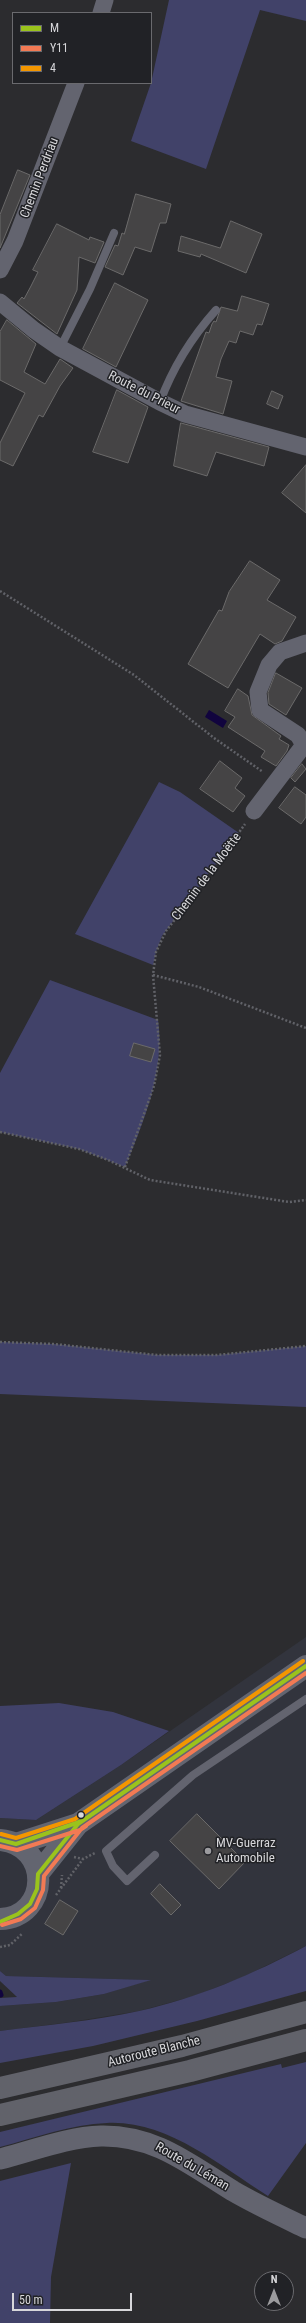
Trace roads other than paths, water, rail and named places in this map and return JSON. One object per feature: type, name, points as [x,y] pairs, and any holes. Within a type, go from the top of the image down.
[{"type":"highway","name":"Autoroute Blanche","points":[[0,2088],[182,2046],[306,2012]]},
{"type":"highway","name":"Autoroute Blanche","points":[[0,2115],[190,2071],[306,2040]]},
{"type":"main road","points":[[38,1874],[78,1824],[306,1666]]},
{"type":"main road","points":[[8,1842],[78,1824]]},
{"type":"main road","points":[[1,1920],[18,1914],[30,1904],[38,1889],[38,1874],[33,1859],[8,1842]]},
{"type":"street","name":"Chemin Perdriau","points":[[0,270],[15,241],[76,84]]},
{"type":"street","name":"Route du Prieur","points":[[0,302],[22,322],[60,348],[185,414],[306,447]]},
{"type":"street","points":[[254,811],[304,745],[298,735],[260,710],[258,692],[269,666],[280,652],[306,643]]},
{"type":"street","name":"Route du Léman","points":[[0,2159],[88,2137],[111,2136],[138,2139],[170,2151],[251,2201],[306,2228]]},
{"type":"lane","points":[[60,348],[90,289],[114,232]]},
{"type":"lane","points":[[160,402],[178,361],[197,331],[216,310]]},
{"type":"lane","points":[[155,1855],[126,1881],[113,1866],[106,1851],[193,1775],[306,1699]]},
{"type":"place","name":"MV-Guerraz Automobile","points":[[208,1851]]}]
